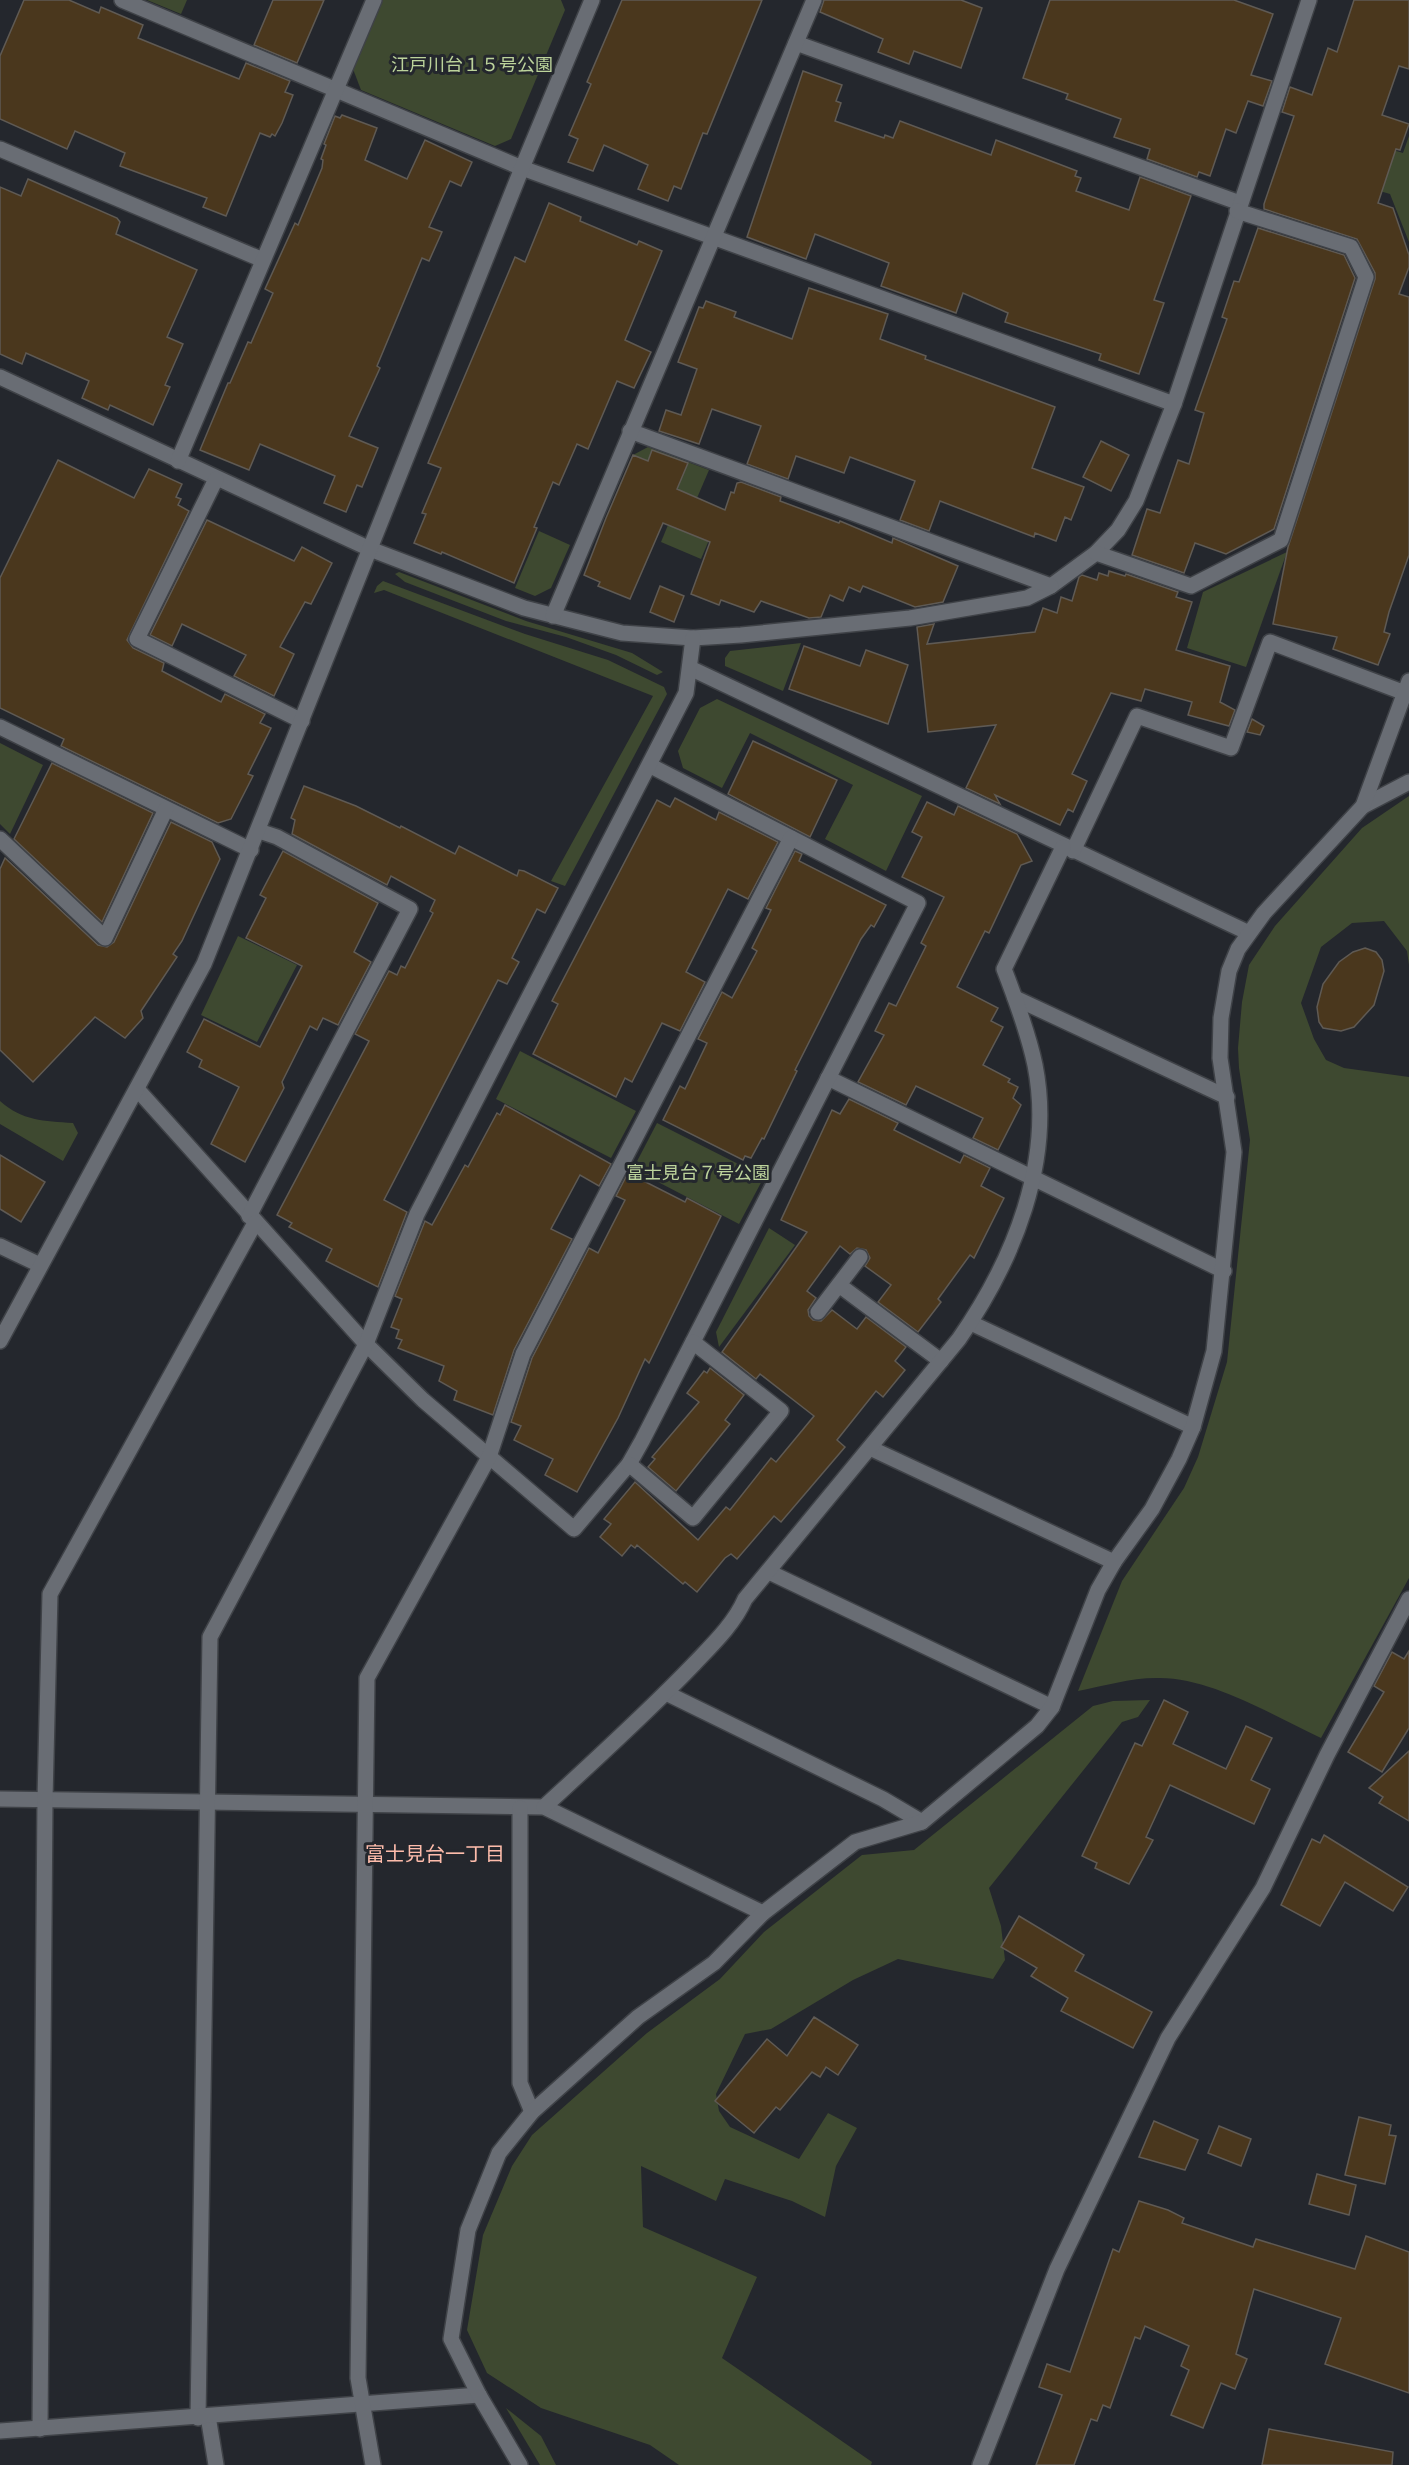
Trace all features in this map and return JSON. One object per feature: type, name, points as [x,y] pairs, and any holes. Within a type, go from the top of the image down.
[{"type":"street","points":[[122,0],[522,168],[1174,404]]},
{"type":"street","points":[[178,461],[374,0]]},
{"type":"street","points":[[0,1341],[204,963],[259,831],[522,168],[592,0]]},
{"type":"street","points":[[553,616],[814,0]]},
{"type":"street","points":[[0,377],[370,549],[553,616],[621,633],[693,638],[944,613],[1027,598],[1051,586],[1096,553],[1118,530],[1136,501],[1174,404],[1309,0]]},
{"type":"street","points":[[796,43],[1351,247],[1366,277],[1281,540],[1191,586],[1096,553]]},
{"type":"street","points":[[0,149],[263,260]]},
{"type":"street","points":[[630,431],[1051,586]]},
{"type":"street","points":[[216,479],[137,639],[302,721]]},
{"type":"street","points":[[216,2465],[203,2417],[210,1637],[366,1344],[417,1214],[651,766],[686,693],[693,638]]},
{"type":"street","points":[[544,1807],[666,1694],[738,1614],[745,1599],[970,1323],[1015,1234],[1032,1180],[1040,1140],[1039,1096],[1035,1064],[1004,969],[1137,716],[1231,748],[1270,642],[1407,687],[1363,806]]},
{"type":"street","points":[[690,668],[1249,933]]},
{"type":"street","points":[[0,727],[251,850]]},
{"type":"street","points":[[136,1089],[366,1344],[423,1400],[574,1529],[629,1464],[918,903],[651,766]]},
{"type":"street","points":[[520,2465],[479,2395],[451,2339],[468,2229],[499,2153],[532,2112],[638,2017],[714,1962],[763,1913],[855,1842],[922,1822],[1037,1726],[1052,1707],[1098,1590],[1114,1562],[1152,1509],[1179,1459],[1193,1427],[1214,1351],[1224,1271],[1233,1152],[1220,1058],[1221,1018],[1229,971],[1238,949],[1249,933],[1297,875],[1363,806],[1409,782]]},
{"type":"street","points":[[0,839],[105,938],[166,809]]},
{"type":"street","points":[[40,2429],[45,1799],[50,1594],[252,1219],[411,909],[277,837],[259,831]]},
{"type":"street","points":[[373,2465],[358,2378],[367,1678],[489,1458],[523,1354],[791,838]]},
{"type":"street","points":[[1015,998],[1227,1097]]},
{"type":"street","points":[[828,1078],[1032,1180],[1224,1271]]},
{"type":"street","points":[[0,1246],[40,1265]]},
{"type":"street","points":[[818,1312],[860,1257]]},
{"type":"street","points":[[839,1285],[941,1361]]},
{"type":"street","points":[[970,1323],[1193,1427]]},
{"type":"street","points":[[629,1464],[693,1518],[781,1411],[693,1342]]},
{"type":"street","points":[[870,1448],[1114,1562]]},
{"type":"street","points":[[769,1572],[1052,1707]]},
{"type":"street","points":[[980,2465],[1057,2270],[1168,2038],[1263,1888],[1327,1755],[1409,1599]]},
{"type":"street","points":[[666,1694],[884,1799],[922,1822]]},
{"type":"street","points":[[0,1799],[544,1807],[763,1913]]},
{"type":"street","points":[[520,1808],[520,2083],[532,2112]]},
{"type":"street","points":[[0,2431],[479,2395]]},
{"type":"green space","points":[[147,0],[187,0],[181,14]]},
{"type":"green space","name":"江戸川台１５号公園","points":[[382,0],[561,0],[565,10],[511,139],[495,146],[361,90],[353,69]]},
{"type":"green space","points":[[1409,136],[1409,242],[1390,194],[1342,180],[1356,139],[1403,153]]},
{"type":"green space","points":[[648,447],[709,470],[697,498],[677,490],[682,476],[633,455]]},
{"type":"green space","points":[[722,509],[701,559],[661,542],[668,525]]},
{"type":"green space","points":[[539,531],[570,545],[551,588],[535,596],[515,588]]},
{"type":"green space","points":[[1287,552],[1246,667],[1187,648],[1203,592]]},
{"type":"green space","points":[[399,572],[526,621],[632,653],[663,672],[657,675],[616,655],[566,637],[506,621],[405,582],[395,574]]},
{"type":"green space","points":[[383,581],[525,634],[608,660],[664,687],[667,694],[565,886],[551,881],[653,696],[384,590],[374,593]]},
{"type":"green space","points":[[801,643],[783,691],[725,666],[725,658],[730,651]]},
{"type":"green space","points":[[717,699],[922,796],[886,871],[825,839],[853,785],[750,733],[722,788],[683,768],[678,751],[700,708]]},
{"type":"green space","points":[[0,743],[43,765],[10,834],[0,824]]},
{"type":"green space","points":[[1409,796],[1409,965],[1407,951],[1384,921],[1352,923],[1321,947],[1301,1003],[1314,1039],[1326,1060],[1344,1068],[1409,1077],[1409,1578],[1321,1738],[1241,1699],[1198,1683],[1176,1679],[1136,1679],[1078,1691],[1122,1581],[1184,1488],[1198,1457],[1227,1362],[1250,1140],[1238,1048],[1242,1002],[1249,965],[1275,926],[1362,828]]},
{"type":"green space","points":[[238,936],[297,965],[257,1042],[201,1015]]},
{"type":"green space","points":[[520,1051],[636,1111],[611,1158],[496,1099]]},
{"type":"green space","points":[[0,1101],[8,1108],[25,1116],[73,1123],[78,1133],[63,1161],[0,1124]]},
{"type":"green space","name":"富士見台７号公園","points":[[657,1123],[764,1177],[739,1224],[633,1169]]},
{"type":"green space","points":[[769,1228],[795,1245],[719,1347],[716,1332]]},
{"type":"green space","points":[[1150,1700],[1138,1717],[1122,1722],[989,1888],[1001,1926],[1005,1960],[993,1979],[898,1959],[853,1980],[771,2029],[745,2034],[716,2094],[719,2111],[730,2127],[799,2159],[828,2113],[857,2128],[836,2166],[825,2217],[792,2201],[725,2179],[716,2201],[641,2166],[643,2227],[757,2277],[722,2358],[872,2462],[871,2465],[679,2465],[650,2445],[541,2408],[487,2373],[467,2330],[483,2235],[512,2166],[532,2135],[647,2033],[720,1979],[764,1932],[862,1855],[914,1850],[1093,1706],[1113,1701]]},
{"type":"green space","points":[[506,2408],[541,2436],[556,2465],[540,2465]]},
{"type":"building","points":[[24,0],[69,0],[99,13],[101,7],[143,25],[138,38],[239,79],[246,63],[290,81],[285,92],[293,95],[282,123],[275,136],[272,134],[270,137],[260,133],[226,216],[203,207],[207,198],[120,166],[125,153],[75,131],[67,149],[0,119],[0,56]]},
{"type":"building","points":[[273,0],[324,0],[297,63],[254,45]]},
{"type":"building","points":[[622,0],[762,0],[707,134],[703,133],[681,189],[674,186],[668,201],[638,189],[648,165],[604,145],[593,171],[568,162],[578,139],[569,135],[591,84],[587,82]]},
{"type":"building","points":[[824,0],[961,0],[982,8],[961,68],[914,51],[909,64],[878,52],[883,39],[820,12]]},
{"type":"building","points":[[1050,0],[1234,0],[1273,14],[1251,75],[1272,81],[1263,106],[1248,101],[1236,133],[1226,129],[1210,176],[1199,172],[1197,177],[1147,159],[1150,149],[1114,137],[1121,119],[1066,99],[1068,94],[1023,78]]},
{"type":"building","points":[[1354,0],[1409,0],[1409,69],[1399,66],[1382,115],[1409,124],[1400,150],[1396,149],[1378,203],[1393,208],[1409,255],[1409,267],[1399,294],[1409,297],[1409,555],[1389,612],[1384,632],[1390,634],[1378,665],[1333,649],[1337,637],[1273,624],[1288,547],[1375,279],[1375,273],[1357,239],[1264,209],[1264,204],[1294,116],[1282,112],[1290,87],[1312,95],[1328,48],[1337,52]]},
{"type":"building","points":[[803,71],[842,85],[836,101],[841,103],[835,121],[884,138],[885,135],[893,138],[900,121],[991,155],[996,140],[1077,171],[1075,176],[1081,178],[1076,191],[1129,210],[1140,177],[1191,196],[1154,300],[1164,303],[1139,374],[1099,360],[1101,354],[1005,322],[1008,313],[963,293],[956,313],[881,286],[889,263],[815,234],[806,259],[747,237]]},
{"type":"building","points":[[342,115],[377,128],[365,160],[407,179],[425,140],[472,162],[461,186],[450,181],[429,227],[442,232],[429,261],[422,258],[377,366],[380,368],[349,436],[378,448],[362,487],[357,485],[346,512],[324,503],[335,476],[260,444],[249,470],[200,450],[228,383],[248,342],[251,343],[273,293],[265,289],[295,223],[298,225],[322,168],[323,160],[321,159],[326,145],[324,144],[335,116],[340,118]]},
{"type":"building","points":[[28,179],[117,218],[120,222],[116,234],[197,270],[167,337],[183,344],[165,385],[170,387],[153,425],[110,405],[108,410],[82,398],[89,381],[26,353],[22,364],[0,354],[0,187],[21,196]]},
{"type":"building","points":[[549,203],[581,217],[580,221],[637,245],[639,241],[662,251],[625,340],[651,352],[634,388],[617,381],[588,449],[577,444],[559,485],[553,482],[514,583],[442,552],[441,554],[414,543],[426,514],[422,513],[441,468],[428,463],[515,257],[525,262]]},
{"type":"building","points":[[1258,228],[1344,255],[1355,278],[1274,529],[1226,554],[1195,543],[1184,573],[1132,555],[1147,509],[1160,513],[1178,460],[1189,464],[1204,413],[1195,410],[1227,319],[1222,317],[1234,281],[1239,282]]},
{"type":"building","points":[[809,288],[888,314],[880,339],[926,356],[925,359],[1055,407],[1032,468],[1084,487],[1071,520],[1065,517],[1056,541],[1035,533],[1034,537],[940,501],[929,531],[900,520],[915,481],[850,457],[844,473],[796,456],[788,479],[747,464],[761,426],[712,409],[699,444],[659,431],[666,410],[681,415],[697,369],[678,362],[699,307],[703,308],[706,301],[736,312],[734,317],[792,339]]},
{"type":"building","points":[[1101,441],[1129,455],[1111,491],[1083,477]]},
{"type":"building","points":[[652,450],[688,463],[677,489],[725,510],[731,492],[734,493],[737,483],[741,482],[781,497],[780,501],[839,523],[840,521],[892,543],[893,538],[958,566],[943,602],[915,607],[863,586],[860,592],[849,587],[843,601],[830,595],[821,617],[809,618],[761,601],[754,612],[721,600],[719,605],[691,594],[710,542],[663,523],[630,599],[598,586],[600,582],[584,575],[606,518],[633,455],[648,461]]},
{"type":"building","points":[[58,460],[134,498],[149,469],[182,484],[176,497],[181,499],[178,505],[189,511],[127,640],[133,648],[164,663],[162,671],[221,702],[225,694],[265,714],[260,723],[271,728],[248,774],[253,776],[231,819],[218,823],[61,746],[64,739],[0,708],[0,578]]},
{"type":"building","points":[[207,520],[294,561],[302,547],[332,563],[311,604],[305,602],[280,647],[294,654],[274,696],[234,676],[246,655],[182,624],[172,646],[150,635]]},
{"type":"building","points":[[1109,571],[1125,576],[1126,574],[1178,592],[1176,597],[1192,602],[1176,650],[1230,666],[1220,702],[1235,710],[1229,726],[1188,715],[1192,702],[1145,689],[1141,701],[1111,693],[1072,774],[1087,781],[1073,812],[1068,809],[1060,825],[995,795],[1000,804],[966,788],[996,725],[928,732],[917,627],[934,624],[927,644],[1035,632],[1043,608],[1057,613],[1061,597],[1072,601],[1079,577],[1082,575],[1097,580],[1099,573],[1108,576]]},
{"type":"building","points":[[660,586],[684,596],[674,622],[650,612]]},
{"type":"building","points":[[804,646],[860,666],[866,650],[908,665],[888,724],[789,689]]},
{"type":"building","points":[[1252,719],[1264,726],[1260,735],[1247,732]]},
{"type":"building","points":[[753,741],[837,780],[810,837],[728,794]]},
{"type":"building","points":[[52,763],[153,813],[102,922],[14,839]]},
{"type":"building","points":[[304,786],[356,806],[400,828],[401,826],[455,854],[459,846],[517,876],[519,870],[524,871],[558,888],[545,913],[537,909],[512,958],[519,962],[507,984],[498,980],[384,1200],[407,1212],[378,1287],[326,1261],[332,1249],[289,1227],[292,1223],[277,1215],[369,1041],[355,1034],[389,971],[397,975],[401,966],[405,968],[433,913],[430,911],[435,900],[391,876],[387,885],[292,834],[295,820],[291,818]]},
{"type":"building","points":[[675,798],[716,820],[719,812],[778,842],[748,899],[728,889],[686,972],[705,982],[680,1031],[662,1023],[632,1082],[625,1078],[616,1097],[533,1054],[558,1004],[552,1001],[657,800],[670,807]]},
{"type":"building","points":[[927,802],[954,815],[958,806],[1017,834],[1032,861],[1021,865],[989,933],[985,931],[957,987],[998,1008],[991,1021],[1003,1027],[983,1065],[1010,1079],[1008,1082],[1018,1087],[1013,1098],[1021,1105],[998,1150],[973,1138],[983,1118],[916,1086],[906,1105],[858,1082],[884,1035],[875,1031],[889,1003],[896,1006],[926,946],[921,943],[944,897],[902,877],[922,837],[912,832]]},
{"type":"building","points":[[171,822],[212,842],[220,859],[182,941],[173,954],[177,957],[141,1011],[143,1018],[125,1038],[95,1017],[33,1082],[0,1050],[0,869],[5,858],[98,945],[107,947],[114,942]]},
{"type":"building","points":[[283,851],[378,903],[354,952],[371,962],[338,1025],[323,1018],[317,1030],[310,1026],[282,1082],[284,1088],[245,1162],[211,1144],[239,1087],[199,1067],[202,1060],[187,1052],[204,1019],[260,1047],[302,966],[246,938],[266,898],[260,895]]},
{"type":"building","points":[[795,851],[802,854],[799,861],[886,905],[874,927],[871,925],[861,939],[795,1070],[797,1071],[764,1139],[762,1138],[751,1158],[745,1156],[743,1160],[663,1120],[680,1086],[685,1089],[707,1043],[698,1039],[722,992],[732,998],[757,951],[752,948],[771,910],[766,908]]},
{"type":"building","points":[[1365,948],[1376,952],[1382,960],[1384,971],[1374,1005],[1354,1027],[1341,1031],[1323,1028],[1319,1022],[1317,1007],[1323,984],[1339,962],[1353,952]]},
{"type":"building","points":[[849,1099],[898,1123],[894,1130],[960,1163],[964,1155],[990,1168],[981,1186],[1004,1198],[974,1258],[970,1255],[938,1299],[941,1302],[918,1332],[878,1302],[891,1285],[865,1266],[870,1258],[866,1250],[857,1248],[850,1254],[840,1246],[807,1291],[816,1298],[808,1310],[809,1316],[813,1320],[821,1321],[832,1310],[857,1329],[866,1317],[906,1347],[895,1361],[905,1370],[883,1397],[876,1391],[837,1440],[845,1447],[781,1522],[774,1516],[737,1559],[731,1554],[725,1558],[697,1592],[685,1582],[683,1584],[637,1545],[635,1548],[631,1545],[622,1556],[600,1537],[611,1524],[604,1519],[635,1482],[698,1540],[726,1507],[730,1510],[771,1458],[776,1462],[814,1416],[760,1374],[756,1379],[722,1352],[807,1232],[781,1220],[832,1110],[840,1114]]},
{"type":"building","points":[[505,1105],[611,1164],[599,1186],[580,1175],[551,1229],[572,1239],[514,1350],[493,1415],[454,1400],[457,1391],[439,1381],[444,1366],[398,1348],[402,1340],[396,1338],[399,1330],[391,1327],[402,1299],[395,1296],[425,1221],[432,1225],[465,1165],[468,1167],[497,1113],[500,1115]]},
{"type":"building","points":[[0,1155],[45,1182],[21,1222],[0,1209]]},
{"type":"building","points":[[628,1173],[685,1202],[687,1198],[721,1216],[649,1363],[645,1359],[618,1418],[577,1492],[545,1475],[553,1459],[514,1440],[521,1426],[511,1422],[532,1358],[589,1248],[598,1253],[625,1200],[616,1196]]},
{"type":"building","points":[[710,1368],[744,1395],[725,1420],[730,1424],[676,1491],[648,1467],[655,1459],[652,1457],[699,1402],[687,1393],[704,1371],[707,1373]]},
{"type":"building","points":[[1409,1651],[1409,1728],[1382,1772],[1348,1752],[1384,1692],[1374,1686],[1392,1652],[1404,1659]]},
{"type":"building","points":[[1164,1700],[1188,1712],[1173,1744],[1226,1769],[1246,1726],[1272,1738],[1251,1780],[1270,1789],[1254,1824],[1170,1785],[1146,1837],[1153,1840],[1129,1884],[1095,1868],[1097,1863],[1082,1856],[1135,1743],[1142,1746]]},
{"type":"building","points":[[1409,1751],[1409,1821],[1379,1803],[1383,1797],[1369,1788]]},
{"type":"building","points":[[1324,1835],[1408,1887],[1393,1911],[1345,1882],[1320,1926],[1281,1905],[1312,1839],[1320,1843]]},
{"type":"building","points":[[1019,1916],[1084,1955],[1075,1971],[1152,2012],[1133,2048],[1061,2011],[1068,1998],[1031,1976],[1037,1968],[1001,1947]]},
{"type":"building","points":[[814,2017],[858,2045],[838,2075],[826,2067],[820,2077],[812,2072],[780,2110],[776,2107],[754,2133],[715,2101],[767,2039],[787,2056]]},
{"type":"building","points":[[1359,2117],[1391,2125],[1389,2135],[1396,2136],[1385,2184],[1345,2175]]},
{"type":"building","points":[[1154,2121],[1198,2140],[1185,2170],[1139,2157]]},
{"type":"building","points":[[1219,2126],[1251,2139],[1241,2166],[1208,2153]]},
{"type":"building","points":[[1317,2174],[1356,2185],[1349,2215],[1309,2204]]},
{"type":"building","points":[[1139,2201],[1168,2210],[1184,2218],[1182,2223],[1253,2247],[1256,2239],[1355,2269],[1366,2236],[1409,2252],[1409,2393],[1325,2364],[1341,2318],[1254,2289],[1236,2354],[1247,2359],[1235,2389],[1221,2383],[1203,2428],[1171,2415],[1189,2370],[1181,2366],[1189,2346],[1145,2326],[1140,2339],[1135,2337],[1110,2408],[1103,2405],[1097,2421],[1091,2419],[1074,2465],[1036,2465],[1062,2395],[1039,2387],[1047,2364],[1070,2372],[1113,2249],[1119,2252]]},
{"type":"building","points":[[1269,2429],[1393,2452],[1392,2465],[1262,2465]]},
{"type":"district","name":"富士見台一丁目","points":[[435,1854]]}]
